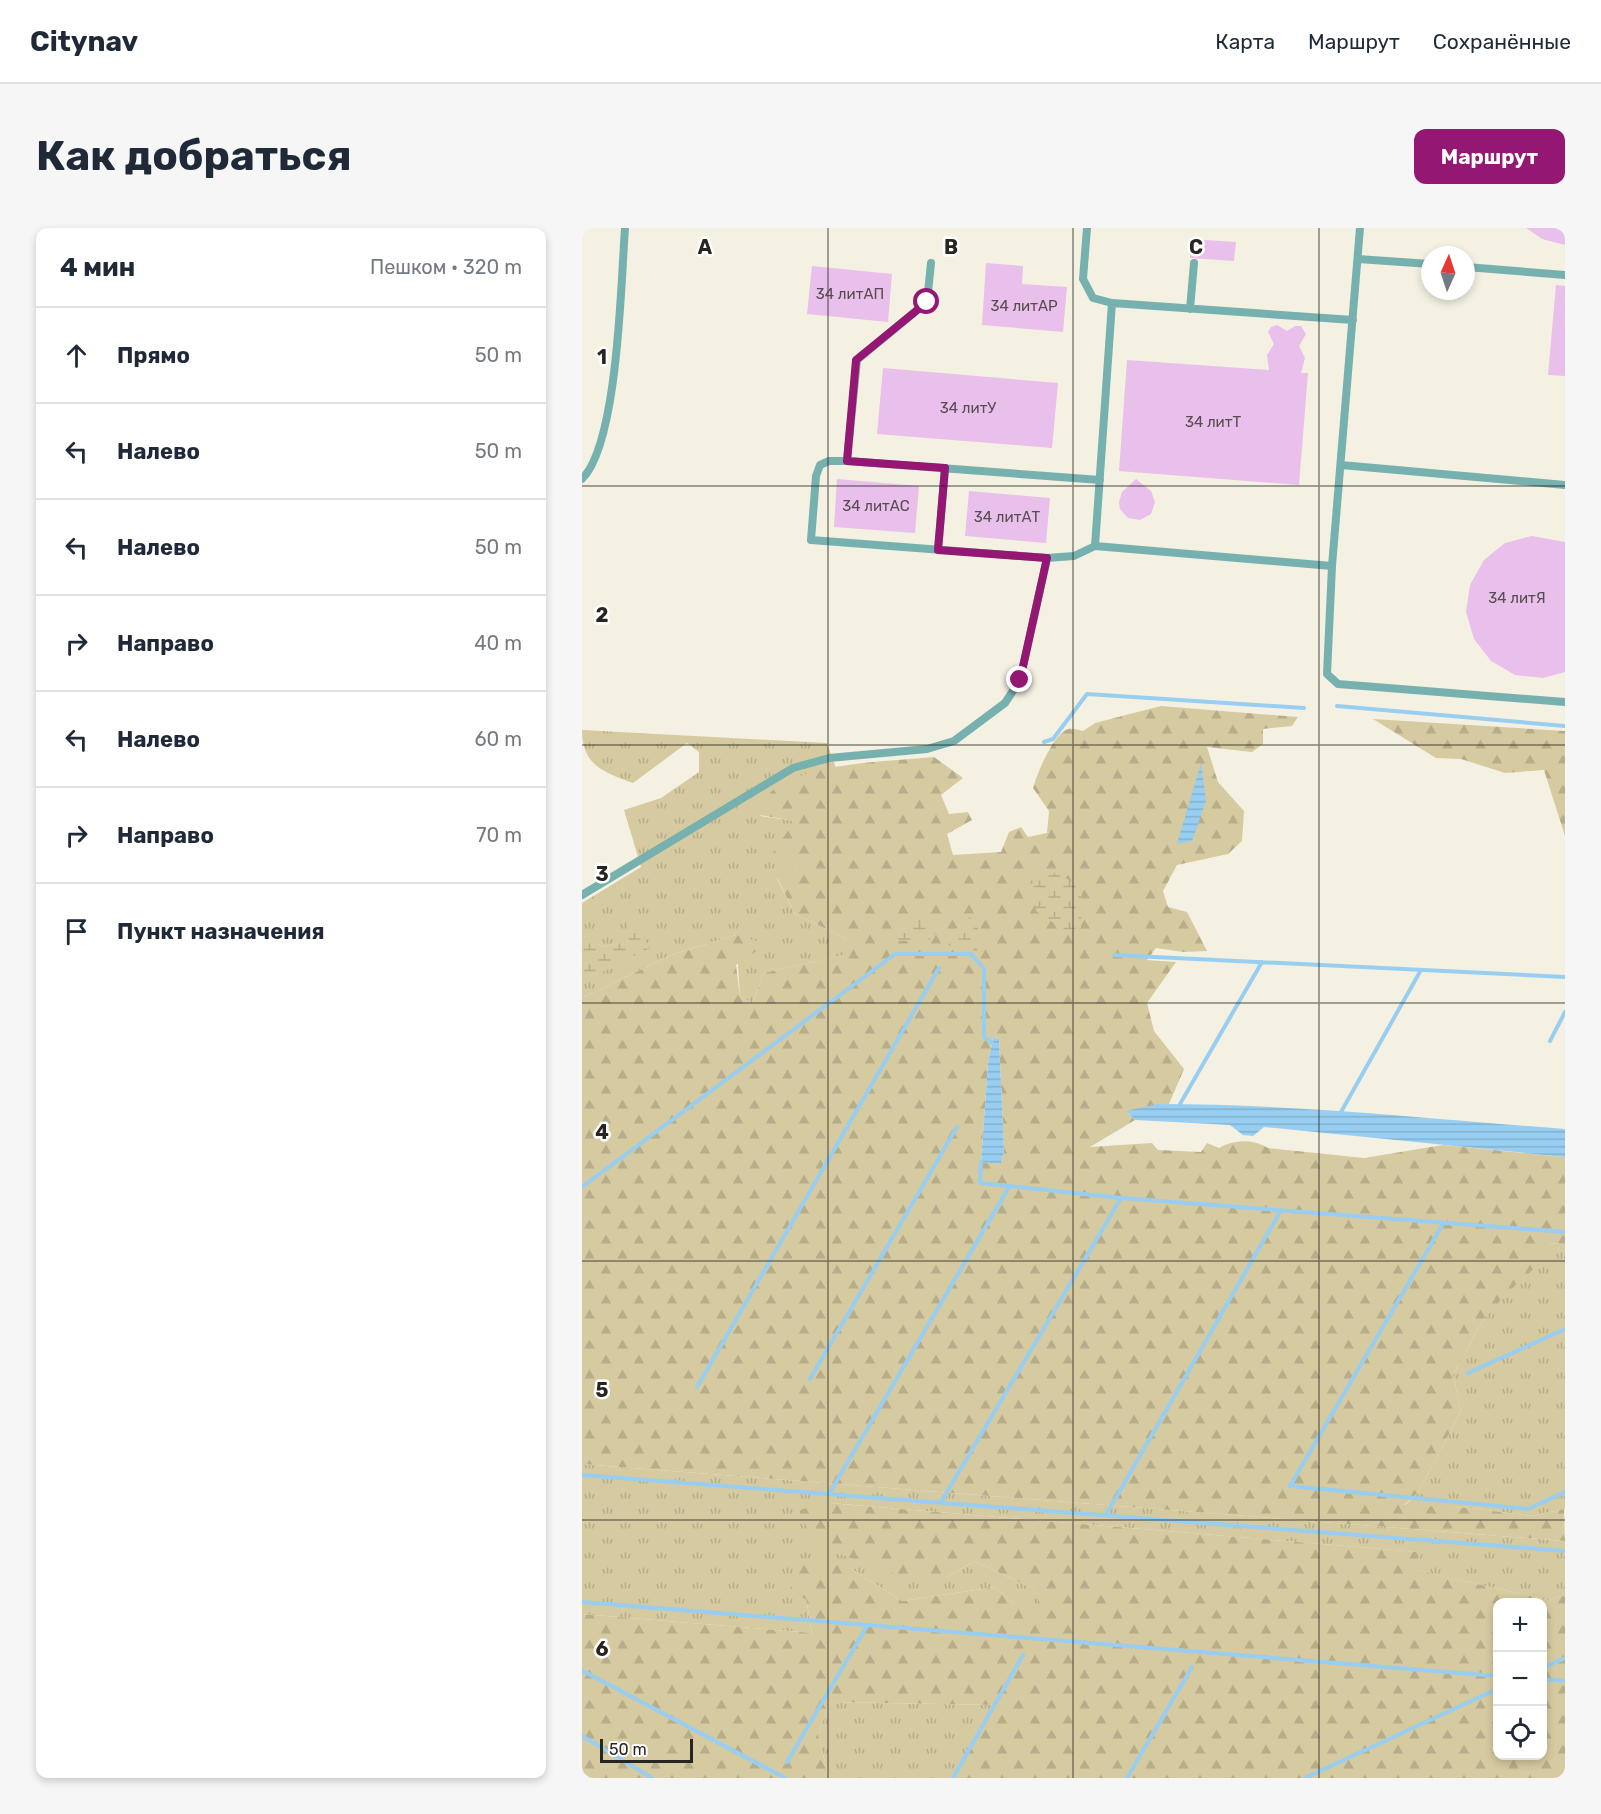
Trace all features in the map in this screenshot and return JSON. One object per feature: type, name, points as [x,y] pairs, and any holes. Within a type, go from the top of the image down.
[{"type":"lane","points":[[582,479],[589,472],[600,446],[611,404],[625,228]]},
{"type":"lane","points":[[1088,228],[1083,279],[1093,298],[1112,303],[1353,320]]},
{"type":"lane","points":[[1360,228],[1325,666],[1331,681],[1338,684],[1565,702]]},
{"type":"lane","points":[[1358,259],[1421,263]]},
{"type":"lane","points":[[847,461],[856,360],[927,302],[931,263]]},
{"type":"lane","points":[[1190,309],[1194,263]]},
{"type":"lane","points":[[1475,268],[1565,275]]},
{"type":"lane","points":[[1095,546],[1112,303]]},
{"type":"lane","points":[[1100,480],[830,461],[820,465],[816,476],[811,540],[1047,558],[1074,556],[1095,546],[1332,566]]},
{"type":"lane","points":[[1341,465],[1565,484]]},
{"type":"lane","points":[[938,550],[945,468]]},
{"type":"lane","points":[[582,895],[793,768],[829,758],[927,749],[954,741],[1005,703],[1020,680],[1047,558]]},
{"type":"green space","points":[[1161,706],[1298,717],[1292,726],[1263,729],[1263,744],[1252,752],[1207,747],[1218,782],[1244,811],[1242,841],[1228,854],[1177,865],[1163,891],[1168,907],[1187,912],[1207,951],[1183,952],[1156,948],[1147,960],[1176,962],[1147,1003],[1154,1031],[1184,1069],[1169,1104],[1127,1112],[1135,1120],[1090,1147],[1152,1143],[1158,1150],[1201,1152],[1207,1143],[1219,1148],[1244,1141],[1268,1148],[1364,1158],[1443,1145],[1565,1157],[1565,1244],[1544,1243],[1539,1264],[1506,1294],[1483,1320],[1453,1375],[1461,1411],[1418,1493],[1404,1505],[1470,1508],[1531,1516],[1564,1509],[1565,1541],[582,1464],[582,998],[671,955],[736,935],[767,944],[736,965],[740,996],[753,1004],[763,973],[848,954],[845,938],[795,914],[777,878],[797,865],[773,852],[795,821],[759,815],[770,793],[788,781],[828,768],[934,757],[963,778],[941,795],[949,814],[968,812],[972,820],[947,834],[953,855],[1001,852],[1009,832],[1021,827],[1028,837],[1047,833],[1049,811],[1033,788],[1042,764],[1051,746],[1062,732],[1068,729],[1083,731],[1095,723]],"holes":[[[993,1037],[999,1039],[1004,1150],[1001,1164],[981,1162],[988,1064]]]},
{"type":"green space","points":[[1373,719],[1565,731],[1565,836],[1544,770],[1505,773],[1461,759],[1436,758]]},
{"type":"green space","points":[[582,730],[827,743],[836,768],[804,775],[760,816],[796,821],[797,865],[777,879],[795,914],[845,938],[849,954],[763,973],[753,1004],[740,996],[736,935],[671,955],[582,998],[582,970],[588,979],[630,941],[601,947],[593,933],[582,938],[582,903],[641,867],[624,810],[661,798],[699,772],[699,752],[687,743],[633,783],[596,766],[586,752]]},
{"type":"green space","points":[[1041,867],[1082,886],[1081,928],[1064,930],[1036,911],[1032,878]]},
{"type":"green space","points":[[970,917],[978,920],[977,953],[940,943]]},
{"type":"green space","points":[[927,919],[940,928],[929,940],[896,941],[893,933]]},
{"type":"green space","points":[[634,922],[650,948],[587,980],[582,970],[582,938],[593,932],[601,947],[629,941],[627,924]]},
{"type":"green space","points":[[1544,1243],[1565,1244],[1565,1509],[1531,1516],[1470,1508],[1404,1506],[1418,1493],[1461,1411],[1453,1375],[1483,1320]]},
{"type":"green space","points":[[582,1464],[1565,1541],[1565,1595],[1548,1600],[1414,1570],[1418,1552],[830,1503],[945,1578],[975,1561],[1034,1589],[1040,1605],[1015,1605],[995,1587],[902,1601],[850,1568],[806,1599],[812,1633],[582,1614]]},
{"type":"green space","points":[[829,1503],[1419,1552],[1415,1570],[1539,1598],[1493,1598],[1493,1760],[1547,1760],[1547,1600],[1565,1595],[1565,1778],[954,1778],[995,1705],[830,1702],[818,1734],[829,1778],[582,1778],[582,1614],[812,1633],[806,1599],[788,1592],[808,1558],[850,1568],[902,1601],[995,1587],[1015,1605],[1039,1605],[1034,1589],[975,1561],[945,1578],[901,1576],[815,1545],[799,1510]]},
{"type":"green space","points":[[830,1702],[995,1705],[954,1778],[829,1778],[818,1734]]},
{"type":"water","points":[[1201,763],[1206,801],[1192,841],[1177,844]]},
{"type":"water","points":[[993,1037],[999,1039],[1004,1150],[1001,1164],[981,1162],[988,1064]]},
{"type":"water","points":[[1158,1104],[1311,1109],[1565,1129],[1565,1157],[1264,1127],[1253,1136],[1243,1135],[1230,1125],[1135,1120],[1126,1111]]},
{"type":"building","points":[[1526,228],[1565,228],[1565,245],[1542,239]]},
{"type":"building","points":[[1191,239],[1236,242],[1234,261],[1190,258]]},
{"type":"building","points":[[986,263],[1023,266],[1022,284],[1067,287],[1063,332],[982,325]]},
{"type":"building","points":[[812,266],[892,274],[888,322],[807,314]]},
{"type":"building","points":[[1556,285],[1565,286],[1565,376],[1548,375]]},
{"type":"building","points":[[1277,325],[1287,331],[1295,326],[1301,326],[1306,334],[1299,346],[1305,358],[1301,373],[1308,373],[1299,485],[1119,471],[1127,360],[1269,370],[1267,355],[1274,344],[1268,332],[1271,327]]},
{"type":"building","points":[[883,368],[1058,383],[1052,448],[877,434]]},
{"type":"building","points":[[837,479],[919,486],[915,533],[834,527]]},
{"type":"building","points":[[1136,479],[1151,491],[1155,502],[1151,514],[1140,520],[1128,518],[1120,509],[1119,502],[1122,492]]},
{"type":"building","points":[[969,491],[1050,498],[1046,543],[965,536]]},
{"type":"building","points":[[1532,536],[1565,542],[1565,672],[1543,678],[1515,675],[1491,661],[1474,639],[1466,612],[1470,585],[1484,560],[1505,543]]},
{"type":"waterway","points":[[1044,742],[1053,739],[1087,694],[1304,708]]},
{"type":"waterway","points":[[1337,706],[1565,726]]},
{"type":"waterway","points":[[582,1187],[895,954],[971,954],[984,969],[984,1037],[992,1043]]},
{"type":"waterway","points":[[1114,955],[1565,977]]},
{"type":"waterway","points":[[1180,1104],[1262,962]]},
{"type":"waterway","points":[[697,1387],[939,968]]},
{"type":"waterway","points":[[1341,1112],[1421,970]]},
{"type":"waterway","points":[[1550,1041],[1565,1012]]},
{"type":"waterway","points":[[810,1379],[957,1127]]},
{"type":"waterway","points":[[981,1162],[980,1183],[1121,1198],[1565,1232]]},
{"type":"waterway","points":[[829,1494],[1009,1187]]},
{"type":"waterway","points":[[941,1502],[1121,1198]]},
{"type":"waterway","points":[[1106,1515],[1281,1210]]},
{"type":"waterway","points":[[1443,1224],[1290,1486],[1528,1509],[1565,1492]]},
{"type":"waterway","points":[[1468,1373],[1565,1329]]},
{"type":"waterway","points":[[582,1475],[1565,1551]]},
{"type":"waterway","points":[[582,1602],[1493,1676]]},
{"type":"waterway","points":[[787,1762],[867,1626]]},
{"type":"waterway","points":[[953,1778],[1023,1655]]},
{"type":"waterway","points":[[1547,1666],[1565,1658]]},
{"type":"waterway","points":[[1127,1778],[1192,1667]]},
{"type":"waterway","points":[[583,1671],[785,1778]]},
{"type":"waterway","points":[[1547,1679],[1565,1681]]},
{"type":"waterway","points":[[1305,1778],[1493,1691]]},
{"type":"waterway","points":[[582,1736],[652,1778]]},
{"type":"route","points":[[927,302],[856,360],[847,461],[945,468],[938,550],[1047,558],[1020,680]]}]
